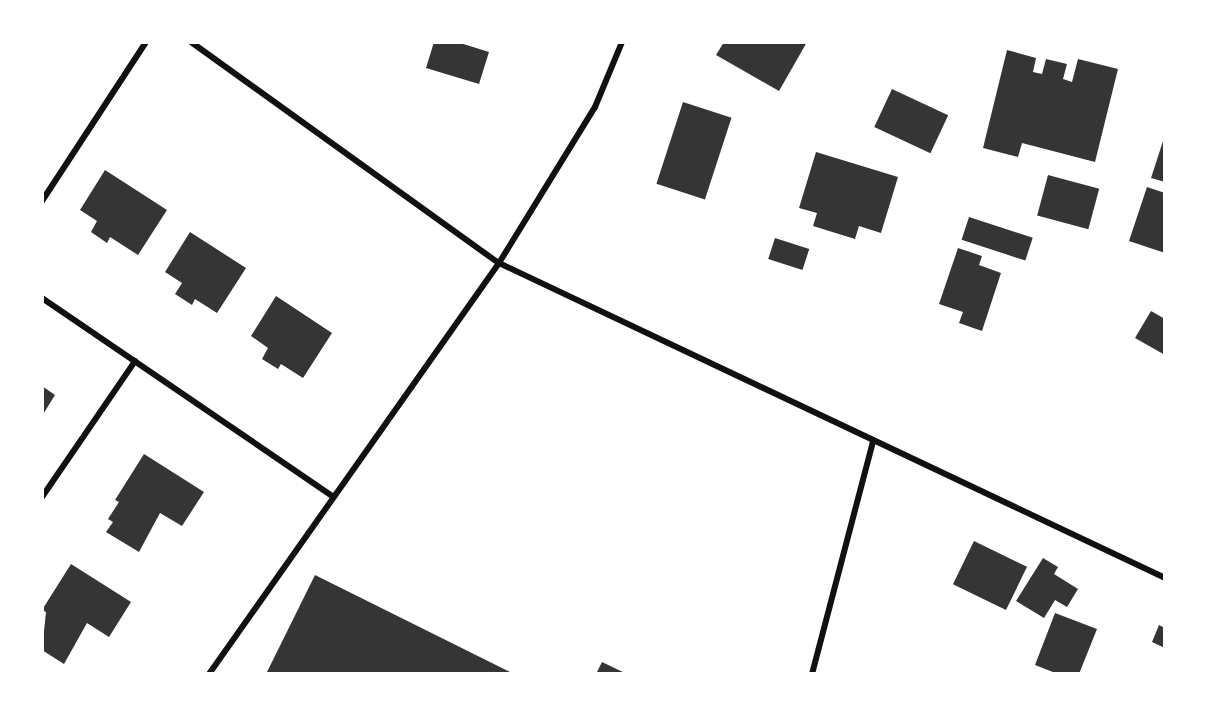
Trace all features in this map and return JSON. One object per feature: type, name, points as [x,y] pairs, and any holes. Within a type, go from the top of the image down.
[{"type":"street","points":[[42,201],[146,42]]},
{"type":"street","points":[[191,42],[500,263],[1165,578]]},
{"type":"street","points":[[209,674],[500,263],[595,107],[622,42]]},
{"type":"street","points":[[42,298],[334,497]]},
{"type":"street","points":[[42,497],[135,361]]},
{"type":"street","points":[[812,674],[873,441]]},
{"type":"building","points":[[434,42],[457,42],[489,52],[479,84],[426,68]]},
{"type":"building","points":[[724,42],[742,44],[807,42],[779,91],[716,55]]},
{"type":"building","points":[[1007,50],[1036,58],[1033,72],[1042,74],[1046,59],[1067,64],[1063,79],[1072,82],[1078,59],[1118,69],[1095,162],[1022,143],[1018,157],[983,148]]},
{"type":"building","points":[[892,89],[948,115],[930,153],[874,127]]},
{"type":"building","points":[[683,102],[732,118],[705,200],[656,184]]},
{"type":"building","points":[[1165,135],[1165,182],[1151,178]]},
{"type":"building","points":[[816,152],[898,177],[881,233],[859,226],[855,239],[813,226],[817,213],[799,208]]},
{"type":"building","points":[[105,170],[167,210],[138,255],[110,237],[107,243],[91,232],[97,221],[80,210]]},
{"type":"building","points":[[1048,175],[1099,189],[1088,229],[1037,216]]},
{"type":"building","points":[[1147,187],[1165,193],[1165,253],[1129,241]]},
{"type":"building","points":[[969,217],[1033,238],[1025,261],[962,240]]},
{"type":"building","points":[[190,232],[246,268],[217,313],[195,299],[192,305],[175,294],[182,283],[165,272]]},
{"type":"building","points":[[775,238],[809,249],[802,270],[768,259]]},
{"type":"building","points":[[958,248],[982,256],[979,265],[1001,273],[982,331],[959,323],[963,312],[939,304]]},
{"type":"building","points":[[276,296],[332,333],[303,378],[281,364],[278,369],[262,359],[268,348],[251,336]]},
{"type":"building","points":[[1151,311],[1165,319],[1165,355],[1135,338]]},
{"type":"building","points":[[42,386],[55,395],[42,416]]},
{"type":"building","points":[[144,454],[204,492],[182,526],[160,513],[139,552],[106,532],[113,522],[108,519],[119,502],[115,500]]},
{"type":"building","points":[[974,541],[1027,567],[1006,610],[953,584]]},
{"type":"building","points":[[1043,558],[1058,567],[1054,574],[1078,589],[1067,607],[1055,600],[1044,618],[1016,601]]},
{"type":"building","points":[[71,564],[131,602],[109,637],[87,623],[64,664],[42,650],[46,612],[42,610]]},
{"type":"building","points":[[315,575],[514,674],[266,674]]},
{"type":"building","points":[[1055,613],[1097,629],[1079,674],[1058,674],[1035,665]]},
{"type":"building","points":[[1159,625],[1165,628],[1165,648],[1152,642]]},
{"type":"building","points":[[602,662],[627,674],[596,674]]}]
